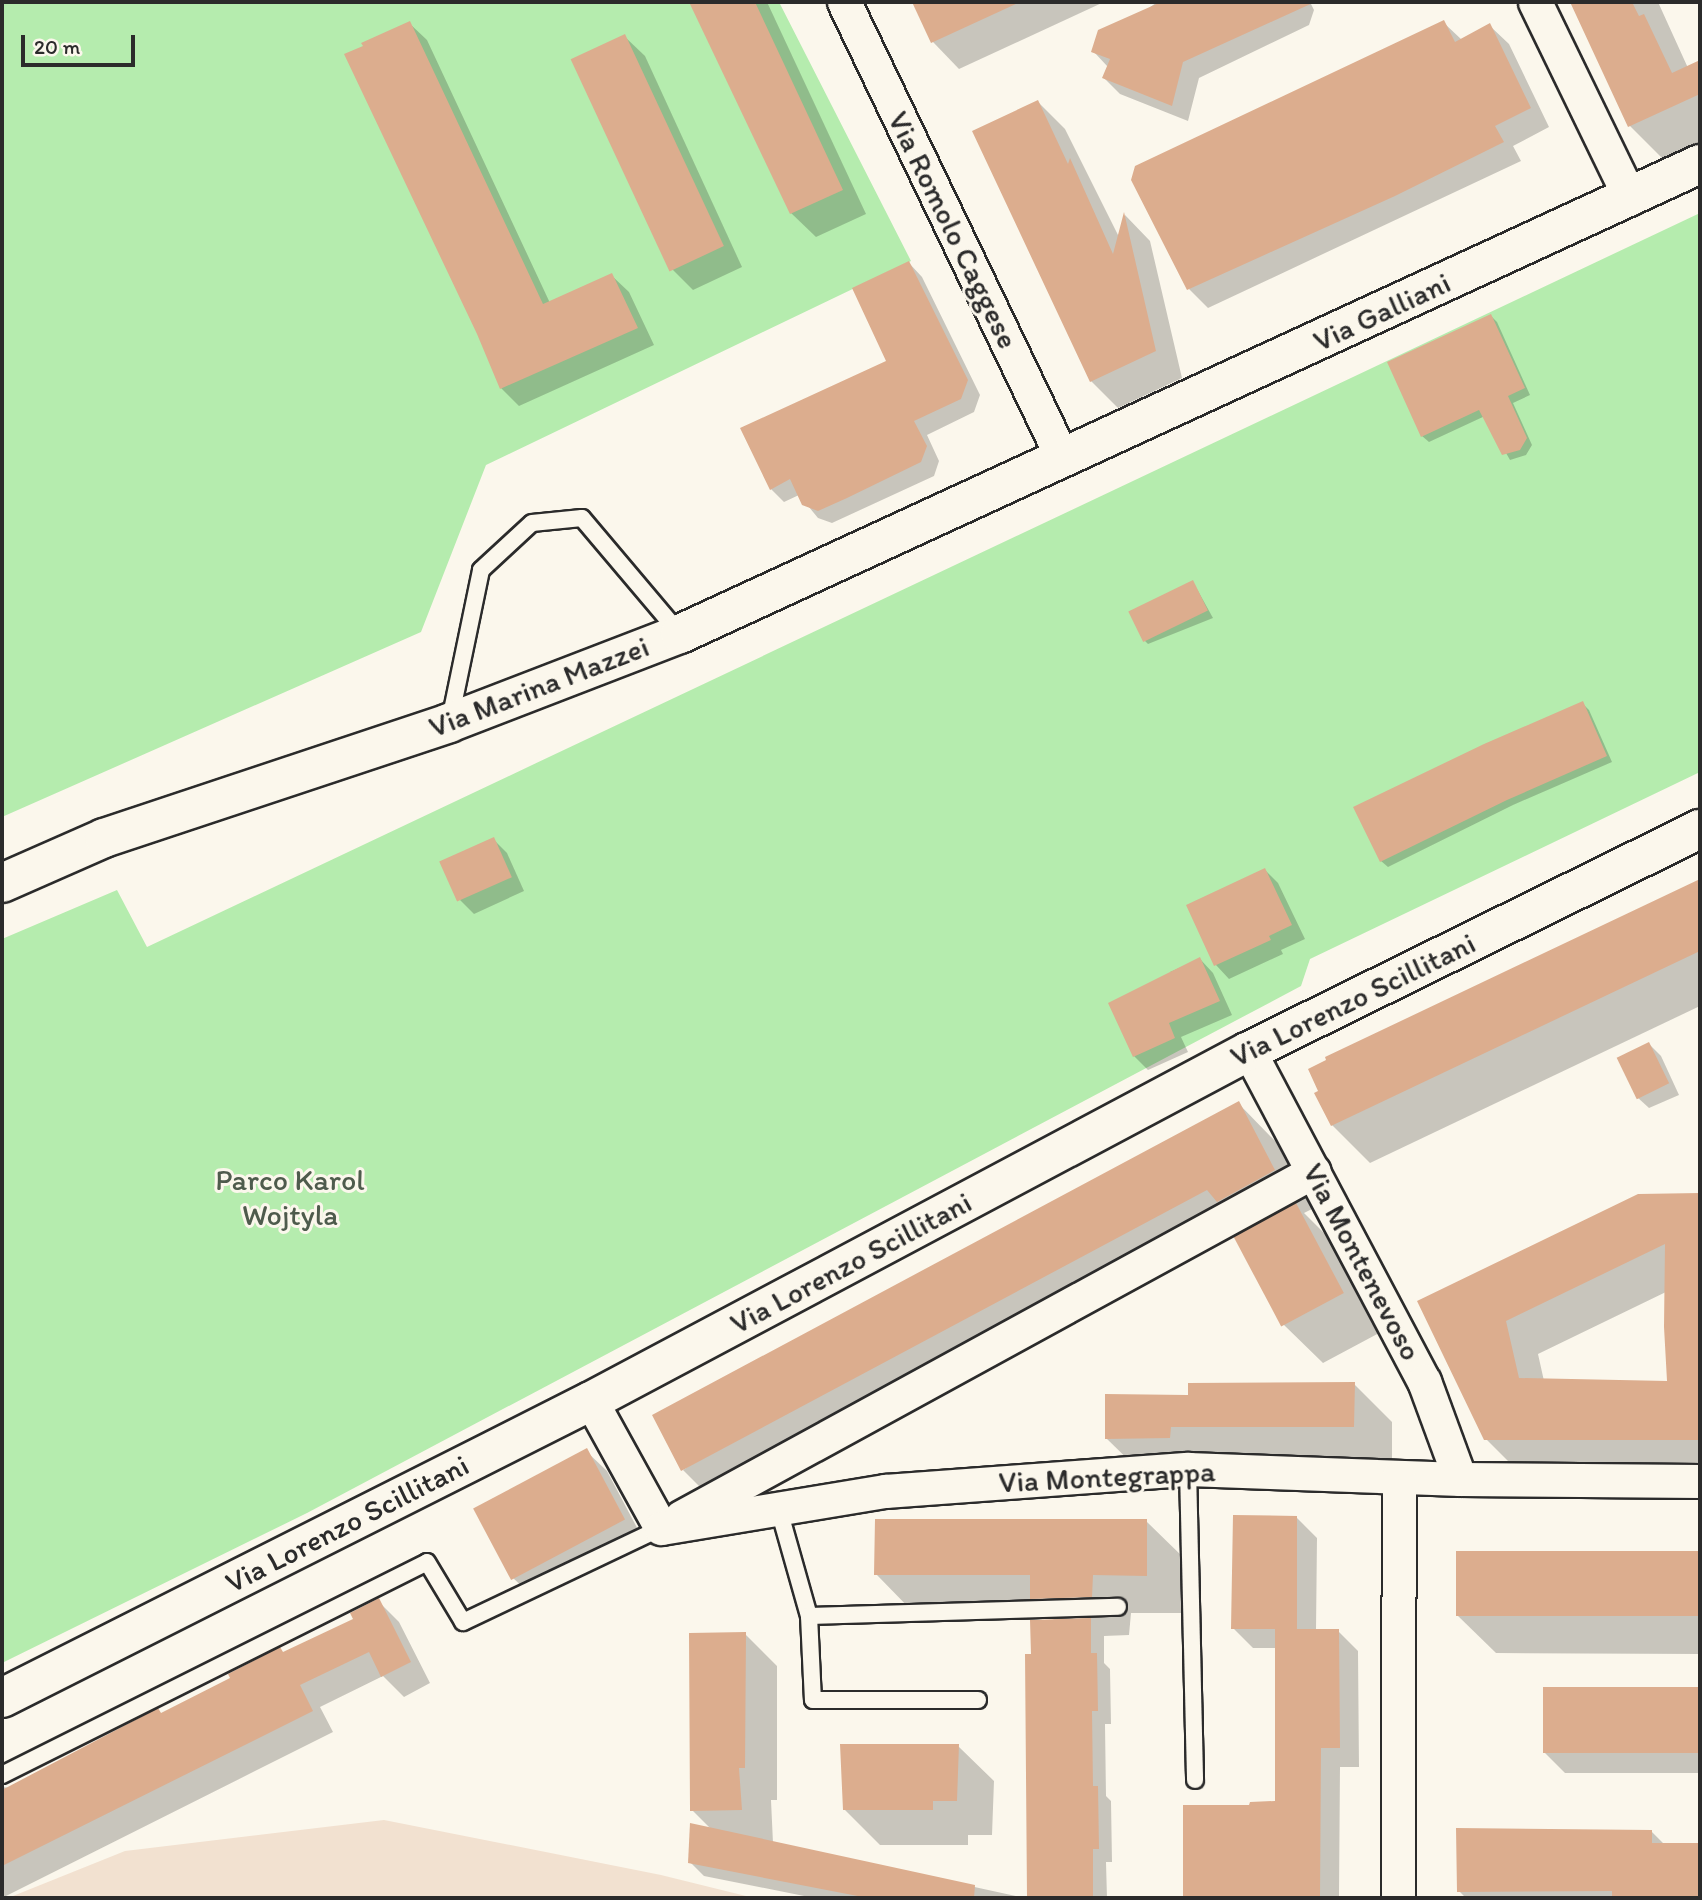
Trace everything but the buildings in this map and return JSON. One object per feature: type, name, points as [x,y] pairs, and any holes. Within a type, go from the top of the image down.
[{"type":"street","name":"Via Romolo Caggese","points":[[844,2],[1063,459]]},
{"type":"street","points":[[1535,2],[1630,198]]},
{"type":"street","name":"Via Galliani","points":[[1063,459],[1700,164]]},
{"type":"street","name":"Via Marina Mazzei","points":[[2,883],[104,838],[449,723],[680,634],[1063,459]]},
{"type":"street","name":"Via Lorenzo Scillitani","points":[[2,1698],[591,1401],[1249,1051],[1700,828]]},
{"type":"street","name":"Via Montenevoso","points":[[1249,1051],[1424,1381],[1460,1479]]},
{"type":"street","points":[[591,1401],[661,1528],[1314,1171]]},
{"type":"street","name":"Via Montegrappa","points":[[661,1528],[885,1492],[1188,1469],[1460,1479],[1700,1481]]},
{"type":"street","points":[[1398,1898],[1399,1477]]},
{"type":"lane","points":[[449,723],[481,570],[532,523],[582,518],[680,634]]},
{"type":"lane","points":[[1188,1469],[1195,1780]]},
{"type":"lane","points":[[779,1510],[809,1616],[813,1700],[978,1700]]},
{"type":"lane","points":[[2,1775],[427,1562],[463,1622],[661,1528]]},
{"type":"lane","points":[[809,1616],[1118,1607]]},
{"type":"shaded area","points":[[384,1820],[661,1875],[754,1898],[8,1898],[125,1851]]},
{"type":"green space","points":[[2,2],[779,2],[911,261],[486,465],[421,632],[2,817]]},
{"type":"green space","name":"Parco Karol Wojtyla","points":[[1700,213],[1700,772],[1310,959],[1301,986],[307,1513],[2,1663],[2,939],[117,890],[147,947]]}]
